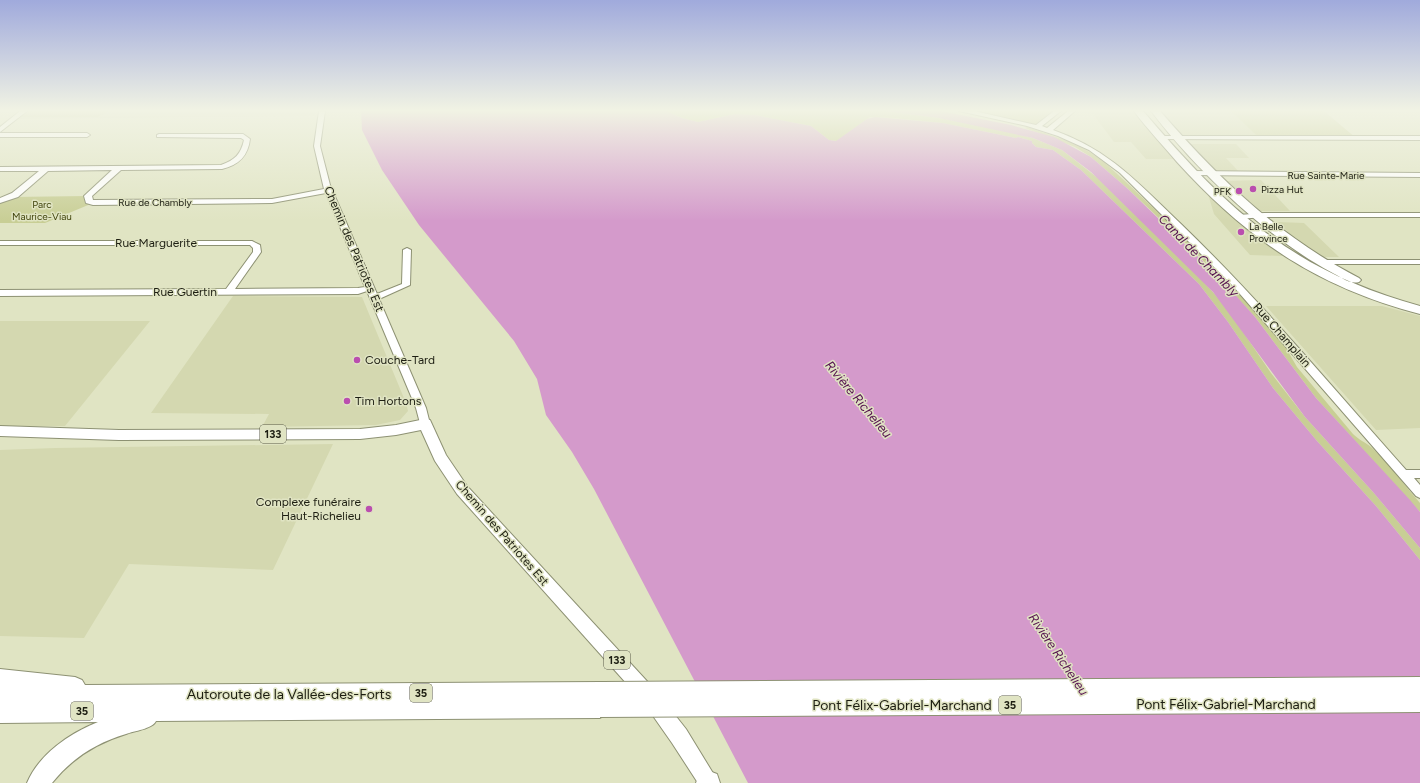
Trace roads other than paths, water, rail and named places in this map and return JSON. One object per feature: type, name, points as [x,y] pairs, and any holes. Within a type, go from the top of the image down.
[{"type":"highway","points":[[0,679],[149,695]]},
{"type":"highway","name":"Pont Félix-Gabriel-Marchand","points":[[601,700],[1420,687]]},
{"type":"highway","name":"Autoroute de la Vallée-des-Forts","points":[[0,696],[149,695],[601,700]]},
{"type":"highway","name":"Autoroute de la Vallée-des-Forts","points":[[0,712],[164,711],[601,700]]},
{"type":"highway","name":"Pont Félix-Gabriel-Marchand","points":[[601,700],[1420,702]]},
{"type":"highway","points":[[38,783],[64,753],[84,739],[103,729],[164,711]]},
{"type":"main road","points":[[1170,148],[1195,176],[1241,219],[1278,248],[1320,273],[1366,293],[1420,310]]},
{"type":"main road","points":[[1186,148],[1212,175],[1294,245],[1326,265],[1372,287],[1420,302]]},
{"type":"main road","name":"133","points":[[0,439],[119,435],[360,434],[396,430],[425,424]]},
{"type":"main road","name":"Chemin des Patriotes Est","points":[[425,424],[440,457],[462,490],[485,518],[650,697],[679,736],[708,783]]},
{"type":"main road","name":"133","points":[[0,431],[119,435]]},
{"type":"street","points":[[0,169],[222,167],[237,161],[245,152],[246,148]]},
{"type":"street","name":"Chemin des Patriotes Est","points":[[317,148],[327,187],[421,408],[425,424]]},
{"type":"street","name":"Rue Champlain","points":[[1088,148],[1108,160],[1193,240],[1256,305],[1404,474],[1416,483],[1420,493]]},
{"type":"street","points":[[0,201],[15,195],[47,168]]},
{"type":"street","name":"Rue de Chambly","points":[[118,168],[88,196],[89,201],[109,203],[268,201],[288,199],[327,187]]},
{"type":"street","name":"Rue Sainte-Marie","points":[[1195,176],[1420,176]]},
{"type":"street","points":[[1241,219],[1260,217],[1362,217],[1420,215]]},
{"type":"street","points":[[1362,217],[1420,219]]},
{"type":"street","name":"Rue Marguerite","points":[[0,243],[252,243],[257,247],[257,252],[228,292]]},
{"type":"street","name":"Rue Guertin","points":[[0,293],[358,291],[372,293],[406,285],[407,250]]},
{"type":"street","points":[[1326,265],[1348,266],[1420,263]]},
{"type":"street","points":[[1404,474],[1420,474]]},
{"type":"water","name":"Rivière Richelieu","points":[[371,148],[1039,148],[1053,150],[1081,170],[1199,284],[1228,322],[1273,388],[1317,441],[1376,506],[1420,560],[1420,783],[748,783],[594,489],[572,452],[546,415],[537,379],[514,341],[419,225],[382,170]]},
{"type":"water","points":[[1056,148],[1073,148],[1091,157],[1128,189],[1222,280],[1255,317],[1316,398],[1420,512],[1420,548],[1373,492],[1305,417],[1213,292],[1091,172],[1062,150]]},
{"type":"place","name":"Pizza Hut","points":[[1253,189]]},
{"type":"place","name":"PFK","points":[[1239,191]]},
{"type":"place","name":"La Belle Province","points":[[1241,232]]},
{"type":"place","name":"Couche-Tard","points":[[357,360]]},
{"type":"place","name":"Tim Hortons","points":[[347,401]]},
{"type":"place","name":"Complexe funéraire Haut-Richelieu","points":[[369,509]]},
{"type":"park label","name":"Parc Maurice-Viau","points":[[42,210]]},
{"type":"water label","name":"Canal de Chambly","points":[[1199,255]]}]
